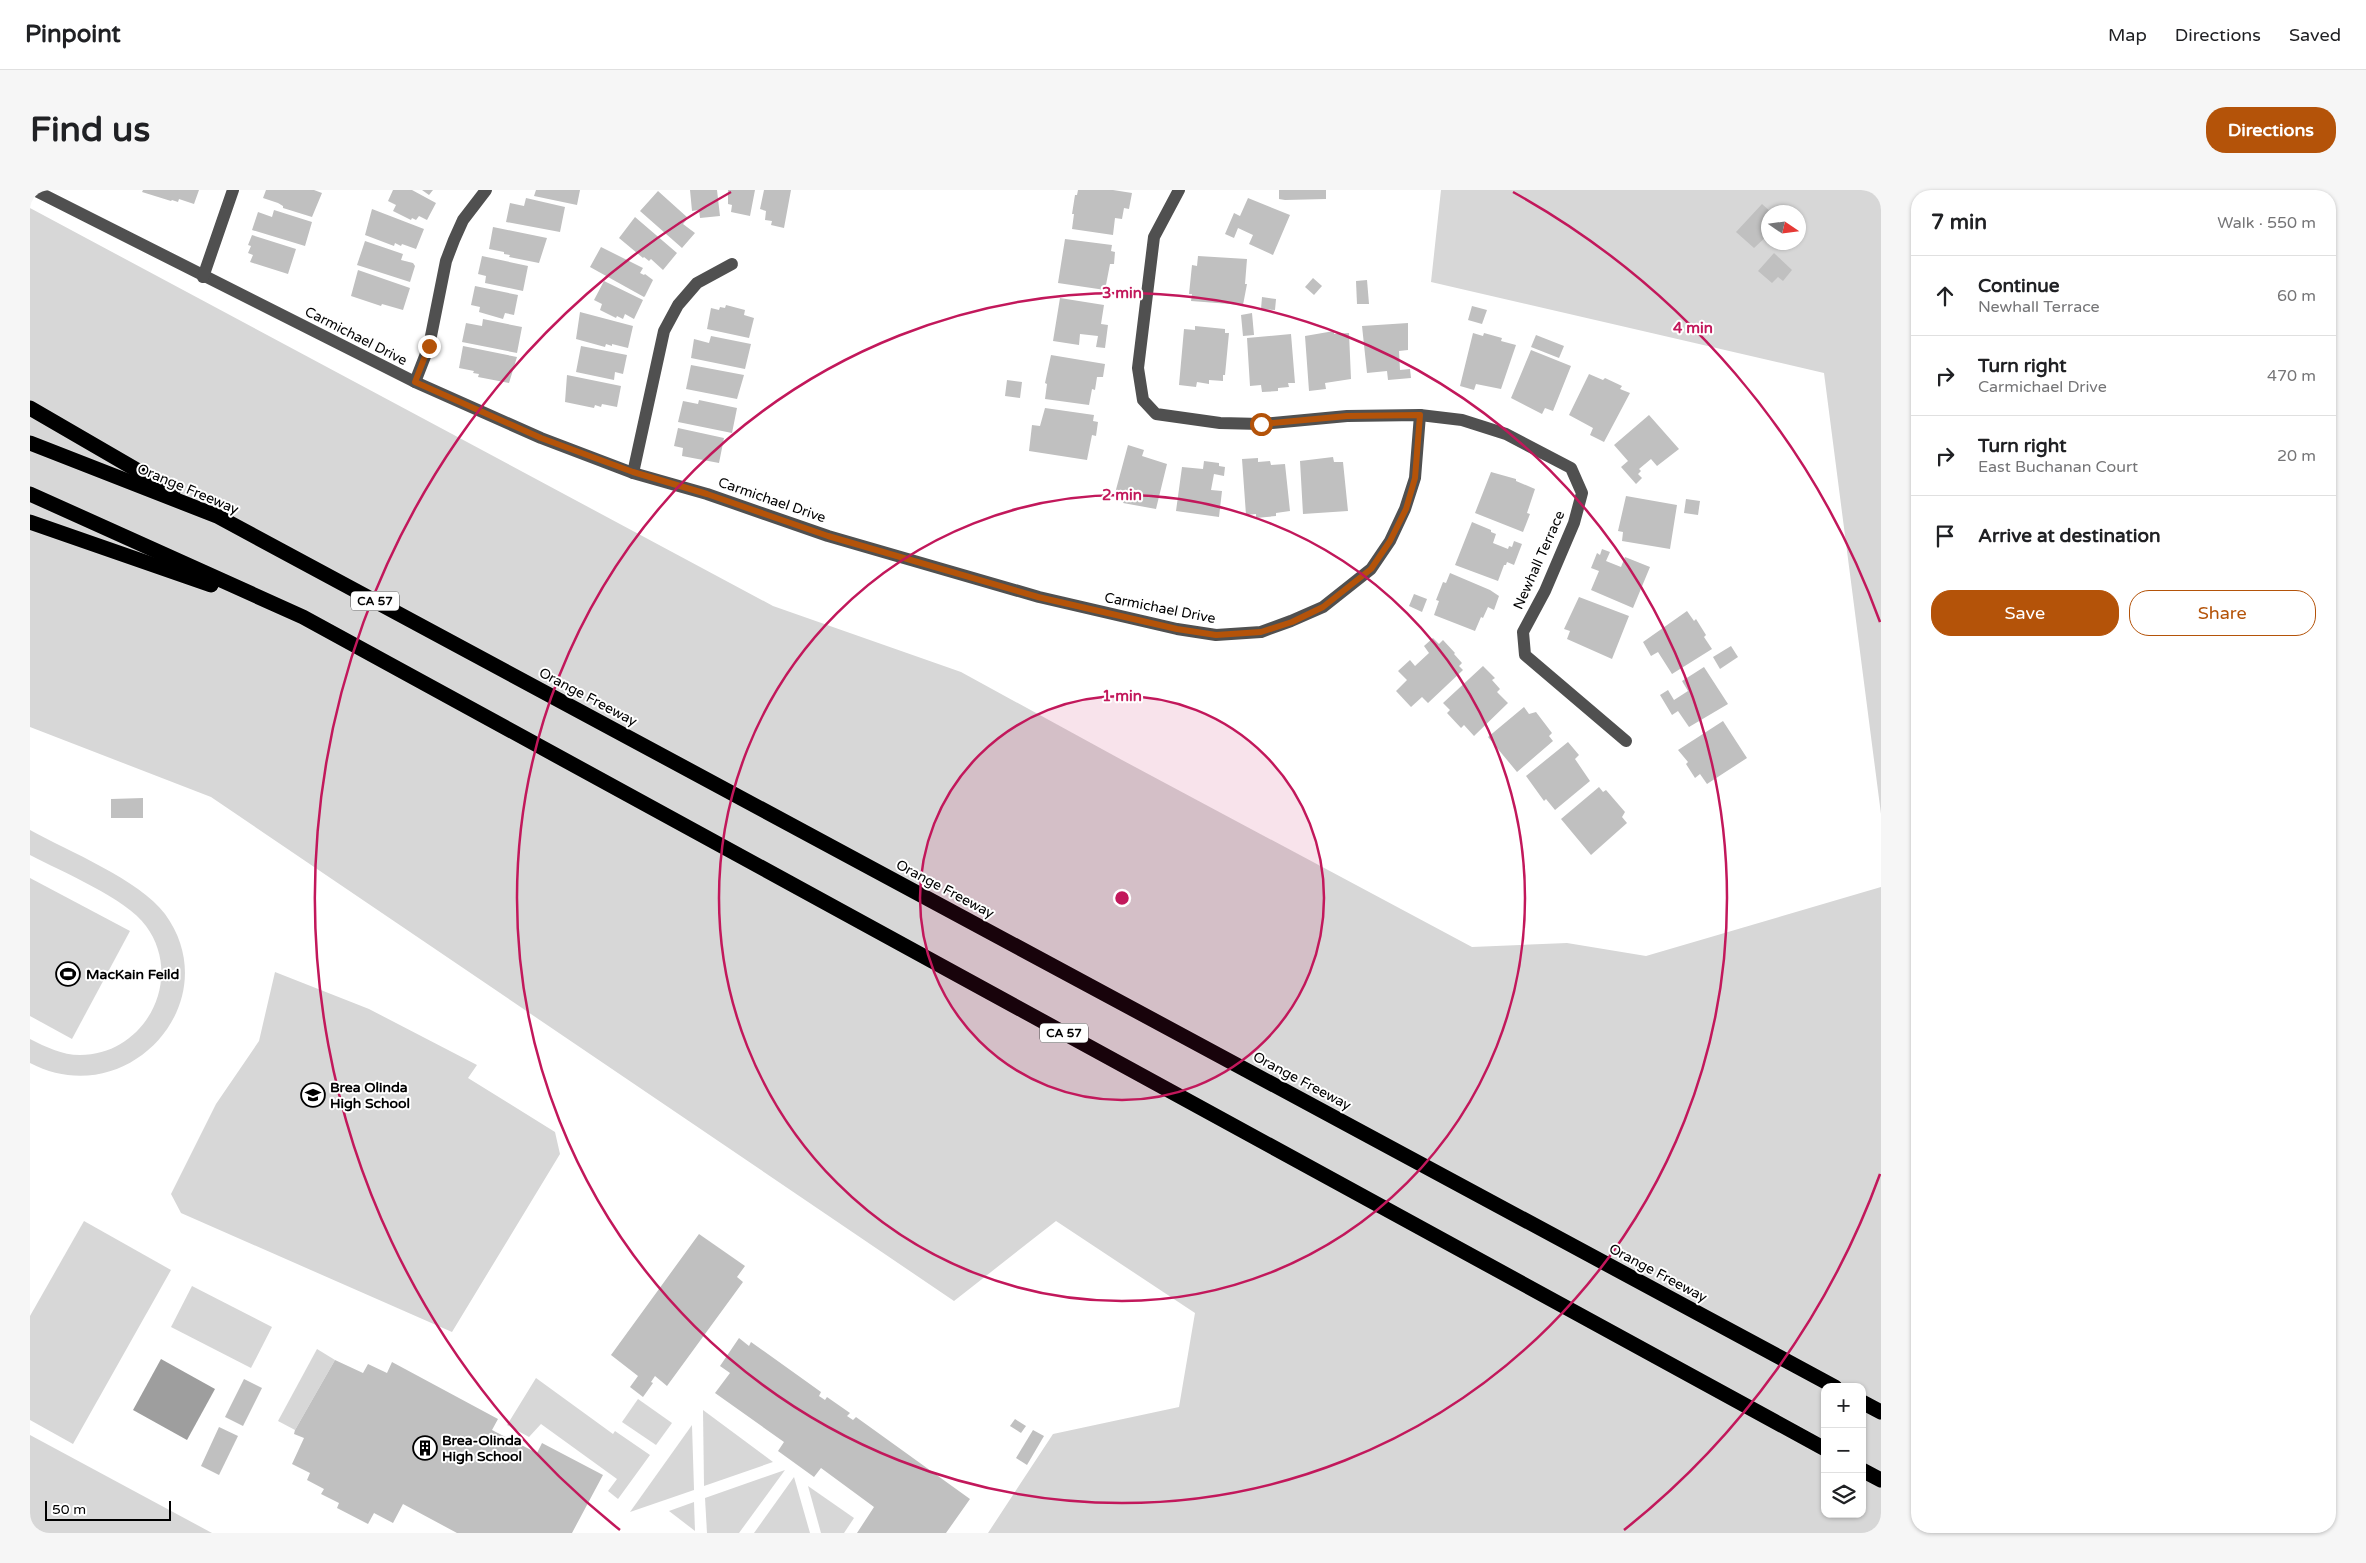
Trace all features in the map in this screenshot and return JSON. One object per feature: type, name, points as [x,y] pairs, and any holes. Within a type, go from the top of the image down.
[{"type":"highway","points":[[30,408],[217,516]]},
{"type":"highway","name":"Orange Freeway","points":[[30,443],[217,516],[1828,1383]]},
{"type":"highway","name":"CA 57","points":[[30,494],[303,617],[1821,1447]]},
{"type":"highway","points":[[30,522],[303,617]]},
{"type":"highway","points":[[1866,1404],[1881,1412]]},
{"type":"highway","points":[[1866,1472],[1881,1480]]},
{"type":"street","name":"Carmichael Drive","points":[[34,190],[203,277],[415,382],[541,438],[633,472],[707,494],[828,536],[1038,597],[1177,629],[1216,635],[1261,632],[1292,622],[1323,607],[1371,569],[1390,541],[1408,501],[1415,478],[1420,415]]},
{"type":"street","points":[[203,277],[233,190]]},
{"type":"street","points":[[415,382],[429,346],[446,261],[463,220],[486,190]]},
{"type":"street","name":"Newhall Terrace","points":[[1180,190],[1154,237],[1138,368],[1143,400],[1156,414],[1220,423],[1261,424],[1347,416],[1420,415],[1462,420],[1506,434],[1570,468],[1582,493],[1574,523],[1545,591],[1523,632],[1525,656],[1626,741]]},
{"type":"street","points":[[633,472],[664,330],[678,305],[697,283],[732,264]]},
{"type":"shaded area","points":[[1441,190],[1881,190],[1881,814],[1824,373],[1431,282]]},
{"type":"shaded area","points":[[30,208],[773,606],[961,672],[1472,947],[1567,943],[1646,956],[1881,887],[1881,1533],[988,1533],[1053,1434],[1179,1407],[1195,1313],[1056,1221],[954,1301],[211,797],[30,727]]},
{"type":"shaded area","points":[[30,830],[102,867],[139,889],[154,901],[165,914],[182,948],[185,982],[176,1013],[158,1041],[132,1061],[101,1074],[66,1075],[30,1063],[30,1039],[48,1048],[73,1055],[103,1052],[123,1042],[140,1028],[152,1010],[159,990],[161,969],[157,947],[146,926],[124,905],[92,886],[30,855]]},
{"type":"shaded area","name":"MacKain Feild","points":[[30,878],[130,931],[72,1039],[30,1016]]},
{"type":"shaded area","points":[[275,972],[369,1009],[477,1065],[468,1078],[555,1132],[560,1154],[452,1332],[181,1213],[171,1194],[216,1104],[259,1041]]},
{"type":"shaded area","points":[[84,1221],[171,1270],[73,1444],[30,1420],[30,1316]]},
{"type":"shaded area","points":[[192,1286],[272,1327],[251,1368],[171,1327]]},
{"type":"shaded area","points":[[317,1349],[335,1360],[295,1430],[278,1421]]},
{"type":"shaded area","points":[[161,1359],[215,1389],[187,1440],[133,1410]]},
{"type":"shaded area","points":[[536,1378],[613,1434],[615,1431],[650,1455],[618,1499],[608,1491],[617,1479],[541,1424],[529,1437],[507,1425]]},
{"type":"shaded area","points":[[638,1399],[672,1423],[656,1445],[622,1422]]},
{"type":"shaded area","points":[[703,1410],[773,1462],[704,1486]]},
{"type":"shaded area","points":[[692,1425],[694,1490],[630,1512]]},
{"type":"shaded area","points":[[30,1435],[212,1533],[30,1533]]},
{"type":"shaded area","points":[[785,1470],[739,1533],[707,1533],[705,1498]]},
{"type":"shaded area","points":[[794,1477],[810,1533],[754,1533]]},
{"type":"shaded area","points":[[808,1486],[854,1518],[844,1533],[821,1533]]},
{"type":"shaded area","points":[[694,1502],[695,1531],[669,1511]]},
{"type":"building","points":[[143,190],[199,190],[194,204],[179,199],[178,202],[171,201],[142,192]]},
{"type":"building","points":[[266,190],[314,190],[322,193],[312,217],[283,208],[278,203],[263,198]]},
{"type":"building","points":[[393,190],[412,190],[436,203],[427,220],[419,216],[416,220],[412,218],[411,220],[393,211],[396,205],[388,201]]},
{"type":"building","points":[[422,190],[433,190],[429,195]]},
{"type":"building","points":[[536,190],[580,190],[577,205],[534,196]]},
{"type":"building","points":[[690,190],[717,190],[720,216],[700,218],[699,210],[692,211]]},
{"type":"building","points":[[728,190],[755,190],[750,216],[731,212],[732,205],[728,204]]},
{"type":"building","points":[[764,190],[791,190],[784,228],[771,225],[772,221],[765,220],[766,211],[760,209]]},
{"type":"building","points":[[1078,190],[1113,190],[1132,193],[1129,209],[1124,208],[1122,219],[1115,218],[1113,235],[1072,229],[1074,214],[1072,214],[1075,195],[1077,195]]},
{"type":"building","points":[[1279,190],[1326,190],[1326,199],[1279,199]]},
{"type":"building","points":[[658,191],[688,218],[683,224],[695,233],[682,248],[640,211]]},
{"type":"building","points":[[526,198],[565,207],[560,232],[506,222],[510,203],[524,206]]},
{"type":"building","points":[[1248,198],[1290,215],[1273,255],[1249,244],[1253,235],[1238,228],[1234,238],[1225,234],[1234,213],[1240,216]]},
{"type":"building","points":[[1761,205],[1761,242],[1754,248],[1736,232]]},
{"type":"building","points":[[372,209],[424,229],[416,249],[395,243],[394,246],[365,235]]},
{"type":"building","points":[[274,210],[312,222],[305,246],[252,230],[258,212],[272,217]]},
{"type":"building","points":[[635,217],[677,253],[663,270],[651,259],[649,261],[643,258],[619,238]]},
{"type":"building","points":[[493,227],[547,238],[539,263],[509,257],[510,255],[504,254],[504,252],[489,249]]},
{"type":"building","points":[[252,235],[296,249],[288,274],[250,262],[253,255],[248,253],[251,246],[248,245]]},
{"type":"building","points":[[1065,239],[1112,245],[1111,251],[1115,252],[1114,264],[1110,264],[1105,290],[1058,283]]},
{"type":"building","points":[[365,241],[403,254],[401,260],[413,263],[415,266],[410,282],[357,265]]},
{"type":"building","points":[[601,247],[643,268],[640,273],[653,280],[644,297],[590,267]]},
{"type":"building","points":[[1774,253],[1792,270],[1783,281],[1778,277],[1772,283],[1758,271]]},
{"type":"building","points":[[482,256],[528,266],[523,291],[485,283],[486,276],[478,274]]},
{"type":"building","points":[[1198,256],[1247,259],[1245,284],[1247,284],[1243,305],[1191,301],[1192,294],[1189,294],[1192,265],[1197,266]]},
{"type":"building","points":[[358,270],[410,288],[403,310],[382,304],[381,306],[351,296]]},
{"type":"building","points":[[1313,278],[1322,286],[1314,295],[1305,287]]},
{"type":"building","points":[[1367,280],[1369,304],[1357,304],[1356,281]]},
{"type":"building","points":[[604,281],[643,300],[634,319],[625,314],[623,319],[617,316],[616,318],[600,310],[602,304],[594,300]]},
{"type":"building","points":[[475,286],[518,295],[514,315],[505,313],[503,319],[479,312],[480,307],[471,305]]},
{"type":"building","points":[[1262,297],[1276,299],[1275,310],[1261,309]]},
{"type":"building","points":[[1060,298],[1104,305],[1101,324],[1108,325],[1105,348],[1096,347],[1098,336],[1080,334],[1079,345],[1053,341]]},
{"type":"building","points":[[726,305],[745,310],[744,315],[754,318],[749,338],[707,329],[711,308],[719,310],[720,307],[725,308]]},
{"type":"building","points":[[1472,306],[1487,310],[1482,324],[1468,320]]},
{"type":"building","points":[[580,312],[633,326],[628,348],[612,344],[612,346],[606,344],[605,347],[576,339]]},
{"type":"building","points":[[1252,313],[1254,335],[1243,336],[1241,315]]},
{"type":"building","points":[[483,319],[522,327],[517,353],[462,342],[466,323],[482,326]]},
{"type":"building","points":[[1408,323],[1408,350],[1399,351],[1400,370],[1410,369],[1411,378],[1388,380],[1387,371],[1367,373],[1362,326]]},
{"type":"building","points":[[1195,326],[1225,329],[1225,333],[1229,333],[1223,381],[1209,380],[1209,384],[1197,382],[1196,387],[1179,385],[1184,329],[1195,330]]},
{"type":"building","points":[[1334,331],[1334,334],[1349,333],[1351,379],[1325,383],[1326,389],[1309,391],[1305,336]]},
{"type":"building","points":[[1473,333],[1483,336],[1484,333],[1502,338],[1501,341],[1516,345],[1501,389],[1476,384],[1474,390],[1460,386]]},
{"type":"building","points":[[1291,334],[1295,383],[1288,383],[1289,387],[1278,388],[1278,391],[1262,392],[1261,385],[1250,386],[1247,338]]},
{"type":"building","points":[[1536,335],[1564,346],[1559,358],[1531,347]]},
{"type":"building","points":[[711,336],[751,344],[745,369],[691,358],[694,339],[709,343]]},
{"type":"building","points":[[463,346],[517,357],[509,383],[478,377],[479,374],[473,373],[474,371],[459,368]]},
{"type":"building","points":[[581,346],[627,355],[623,374],[615,372],[614,380],[576,372]]},
{"type":"building","points":[[1531,350],[1571,366],[1553,411],[1545,408],[1542,414],[1511,398]]},
{"type":"building","points":[[1051,355],[1105,364],[1103,377],[1097,377],[1095,390],[1092,389],[1089,405],[1045,399],[1047,384],[1045,383]]},
{"type":"building","points":[[691,365],[744,375],[737,399],[686,389]]},
{"type":"building","points":[[1589,374],[1603,380],[1605,378],[1622,386],[1620,389],[1630,393],[1604,442],[1590,435],[1593,428],[1569,415]]},
{"type":"building","points":[[567,375],[621,386],[617,407],[602,404],[601,407],[595,405],[594,408],[565,402]]},
{"type":"building","points":[[1007,380],[1022,382],[1020,398],[1005,396]]},
{"type":"building","points":[[699,400],[737,408],[732,433],[678,422],[683,401],[698,404]]},
{"type":"building","points":[[1045,408],[1094,415],[1093,421],[1098,422],[1096,436],[1092,435],[1087,460],[1029,451],[1032,425],[1040,426]]},
{"type":"building","points":[[1649,415],[1679,449],[1657,466],[1651,459],[1639,469],[1641,471],[1638,474],[1642,478],[1636,484],[1621,467],[1628,461],[1614,445]]},
{"type":"building","points":[[678,428],[724,438],[719,463],[682,456],[683,448],[674,446]]},
{"type":"building","points":[[1128,445],[1144,450],[1142,456],[1167,464],[1156,509],[1123,503],[1124,500],[1114,497]]},
{"type":"building","points":[[1333,457],[1334,462],[1343,462],[1348,511],[1303,514],[1300,461]]},
{"type":"building","points":[[1258,458],[1258,462],[1270,461],[1271,465],[1285,464],[1290,511],[1276,513],[1276,516],[1256,518],[1256,514],[1246,515],[1242,459]]},
{"type":"building","points":[[1204,461],[1219,463],[1219,466],[1225,467],[1224,476],[1214,474],[1211,490],[1222,491],[1219,517],[1176,511],[1182,467],[1203,469]]},
{"type":"building","points":[[1491,472],[1516,479],[1516,481],[1535,489],[1527,513],[1530,514],[1523,532],[1475,513]]},
{"type":"building","points":[[1626,496],[1677,505],[1670,549],[1622,541],[1623,532],[1618,531]]},
{"type":"building","points":[[1686,499],[1700,501],[1698,515],[1684,513]]},
{"type":"building","points":[[1472,522],[1496,534],[1493,543],[1508,549],[1509,546],[1512,547],[1514,541],[1522,544],[1514,565],[1507,562],[1504,565],[1498,581],[1455,565]]},
{"type":"building","points":[[1602,549],[1610,552],[1606,561],[1621,567],[1625,557],[1650,567],[1633,608],[1591,590],[1599,571],[1591,568],[1597,553],[1600,555]]},
{"type":"building","points":[[1450,573],[1490,590],[1499,596],[1494,610],[1488,607],[1475,631],[1434,615],[1439,601],[1436,600],[1443,582],[1446,583]]},
{"type":"building","points":[[1414,594],[1427,599],[1422,612],[1409,606]]},
{"type":"building","points":[[1579,597],[1629,616],[1612,659],[1567,639],[1570,631],[1564,629]]},
{"type":"building","points":[[1687,611],[1694,621],[1696,619],[1712,649],[1672,674],[1658,652],[1651,656],[1643,642]]},
{"type":"building","points":[[1433,638],[1439,644],[1443,640],[1462,663],[1459,666],[1463,670],[1428,703],[1422,697],[1411,707],[1396,691],[1407,680],[1398,671],[1410,660],[1415,666],[1429,653],[1424,646]]},
{"type":"building","points":[[1731,646],[1738,657],[1720,669],[1713,657]]},
{"type":"building","points":[[1483,666],[1495,678],[1492,680],[1500,689],[1497,692],[1508,703],[1474,736],[1464,725],[1461,728],[1447,713],[1450,710],[1443,703]]},
{"type":"building","points":[[1704,667],[1728,704],[1689,727],[1678,711],[1672,715],[1660,695],[1668,690],[1674,700],[1688,691],[1682,681]]},
{"type":"building","points":[[1524,707],[1529,714],[1536,712],[1552,733],[1549,736],[1553,741],[1517,772],[1488,737]]},
{"type":"building","points":[[1723,721],[1747,758],[1707,784],[1700,774],[1695,778],[1686,764],[1688,762],[1678,750]]},
{"type":"building","points":[[1568,742],[1579,755],[1575,759],[1590,781],[1555,810],[1546,799],[1544,801],[1526,776]]},
{"type":"building","points":[[1599,787],[1603,792],[1606,790],[1625,812],[1622,817],[1627,823],[1591,855],[1561,819]]},
{"type":"building","points":[[143,798],[143,818],[111,818],[111,799]]},
{"type":"building","points":[[699,1234],[745,1266],[737,1277],[743,1282],[667,1386],[655,1376],[651,1382],[653,1383],[643,1397],[630,1387],[638,1376],[611,1355]]},
{"type":"building","points":[[739,1338],[749,1346],[751,1342],[821,1392],[819,1396],[825,1400],[827,1397],[850,1413],[847,1416],[853,1420],[856,1417],[970,1499],[946,1533],[857,1533],[874,1507],[821,1468],[814,1477],[778,1451],[784,1442],[715,1393],[730,1373],[720,1366]]},
{"type":"building","name":"Brea-Olinda High School","points":[[335,1360],[363,1373],[368,1364],[387,1373],[392,1362],[498,1419],[492,1430],[537,1453],[542,1443],[603,1475],[572,1533],[457,1533],[403,1504],[393,1523],[374,1513],[368,1524],[337,1508],[339,1503],[321,1494],[324,1489],[307,1480],[310,1473],[292,1464],[304,1438],[294,1434],[295,1430]]},
{"type":"building","points":[[244,1379],[262,1388],[243,1426],[225,1417]]},
{"type":"building","points":[[1015,1419],[1026,1426],[1021,1433],[1010,1426]]},
{"type":"building","points":[[219,1427],[238,1436],[219,1475],[201,1466]]},
{"type":"building","points":[[1033,1430],[1044,1436],[1027,1465],[1016,1458]]},
{"type":"place","name":"MacKain Feild","points":[[68,974]]},
{"type":"place","name":"Brea Olinda High School","points":[[313,1095]]},
{"type":"place","name":"Brea-Olinda High School","points":[[425,1448]]},
{"type":"route","points":[[429,346],[415,382],[541,438],[633,472],[707,494],[828,536],[1038,597],[1177,629],[1216,635],[1261,632],[1292,622],[1323,607],[1351,586],[1371,569],[1390,541],[1406,509],[1415,478],[1420,415],[1347,416],[1261,424]]}]
